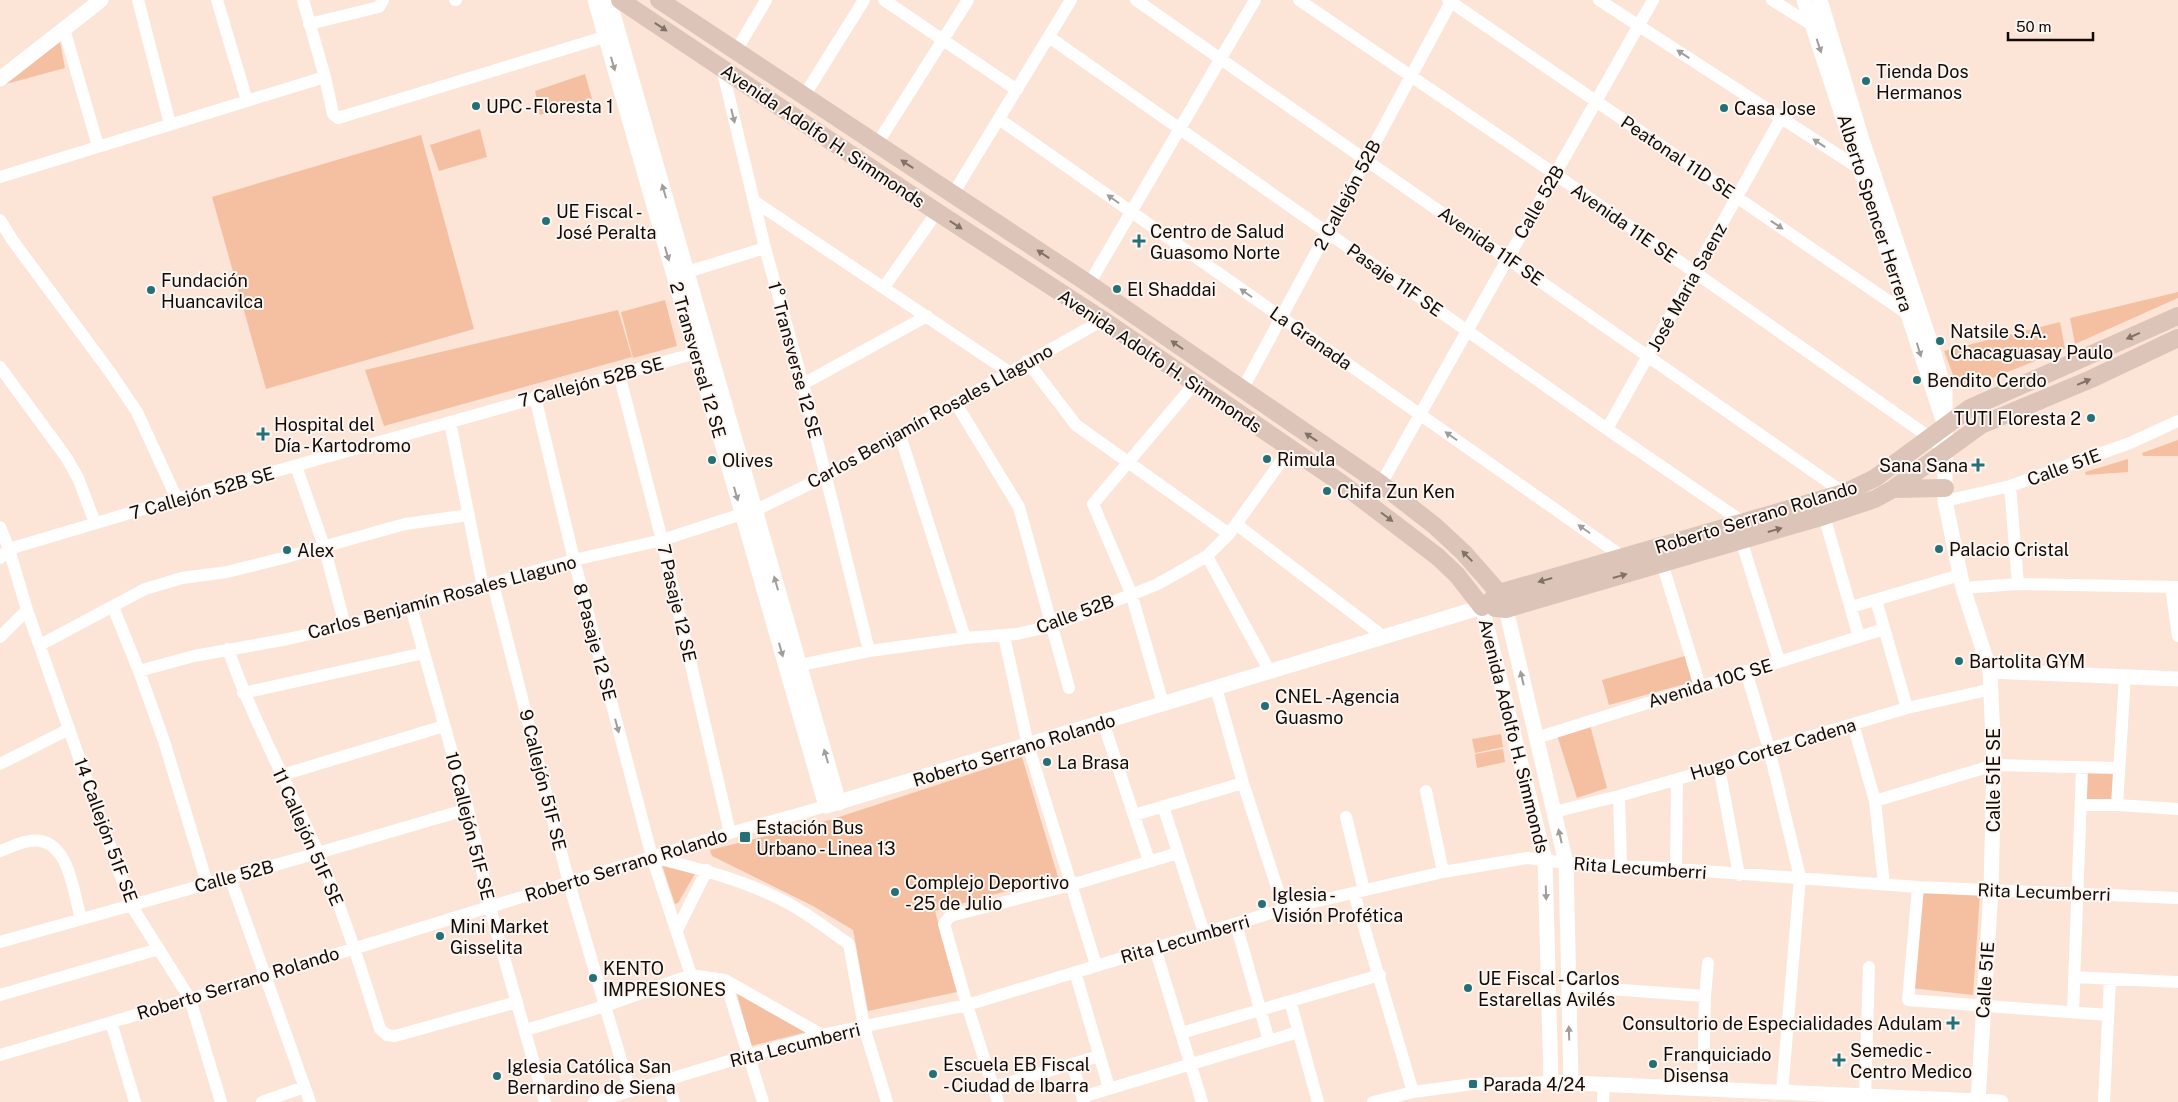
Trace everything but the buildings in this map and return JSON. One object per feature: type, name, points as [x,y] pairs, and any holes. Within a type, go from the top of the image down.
[{"type":"main road","name":"Avenida Adolfo H. Simmonds","points":[[620,0],[937,212],[1103,320],[1341,483],[1416,538],[1457,575],[1482,607]]},
{"type":"main road","name":"Avenida Adolfo H. Simmonds","points":[[663,1],[1089,284],[1381,484],[1435,526],[1464,553],[1499,593],[1506,609]]},
{"type":"main road","name":"Roberto Serrano Rolando","points":[[1482,607],[1506,609],[1662,563],[1844,493],[1875,478],[1970,408],[2178,316]]},
{"type":"main road","name":"Roberto Serrano Rolando","points":[[1482,607],[1499,593],[1624,557],[1742,531],[1824,516],[1875,499],[1893,489],[1981,425],[2091,379],[2178,338]]},
{"type":"main road","points":[[1893,489],[1945,495]]},
{"type":"street","points":[[0,79],[101,0]]},
{"type":"street","points":[[138,0],[170,124]]},
{"type":"street","points":[[217,0],[247,101]]},
{"type":"street","points":[[302,0],[335,117],[338,118],[612,35]]},
{"type":"street","points":[[309,24],[379,7],[384,0]]},
{"type":"street","name":"2 Transversal 12 SE","points":[[595,0],[612,35],[687,272],[749,512],[833,805]]},
{"type":"street","name":"2 Transversal 12 SE","points":[[609,0],[612,35],[696,353],[800,665],[833,805]]},
{"type":"street","points":[[736,51],[766,0]]},
{"type":"street","points":[[804,96],[864,0]]},
{"type":"street","points":[[884,0],[1018,90]]},
{"type":"street","points":[[877,144],[968,0]]},
{"type":"street","points":[[953,194],[1071,0]]},
{"type":"street","name":"Avenida 11F SE","points":[[1136,0],[1844,493]]},
{"type":"street","points":[[1089,284],[1255,0]]},
{"type":"street","name":"Avenida 11E SE","points":[[1298,0],[1555,174],[1929,437],[1946,451]]},
{"type":"street","points":[[1599,0],[1860,170]]},
{"type":"street","name":"Calle 52B","points":[[1381,484],[1653,0]]},
{"type":"street","points":[[1772,0],[1812,25]]},
{"type":"street","name":"Alberto Spencer Herrera","points":[[1804,0],[1909,315],[1933,396],[1945,426]]},
{"type":"street","name":"Alberto Spencer Herrera","points":[[1820,0],[1862,140],[1933,350],[1945,392],[1945,495],[1962,582],[1990,670]]},
{"type":"street","name":"2 Callejón 52B","points":[[1242,390],[1412,76],[1450,1]]},
{"type":"street","name":"Peatonal 11D SE","points":[[1450,1],[1909,315]]},
{"type":"street","points":[[64,29],[98,146]]},
{"type":"street","name":"Pasaje 11F SE","points":[[1049,37],[1607,429],[1742,531]]},
{"type":"street","name":"1° Transverse 12 SE","points":[[722,68],[764,248],[803,384],[869,651]]},
{"type":"street","points":[[0,177],[325,77]]},
{"type":"street","name":"José Maria Saenz","points":[[1607,429],[1696,273],[1781,118]]},
{"type":"street","name":"La Granada","points":[[999,119],[1624,557]]},
{"type":"street","points":[[754,201],[1009,372]]},
{"type":"street","points":[[884,287],[937,212]]},
{"type":"street","points":[[0,220],[12,241],[110,372],[137,412],[177,499]]},
{"type":"street","points":[[687,272],[764,248]]},
{"type":"street","points":[[803,384],[926,316]]},
{"type":"street","name":"Carlos Benjamín Rosales Llaguno","points":[[139,671],[228,649],[288,639],[345,626],[574,560],[662,540],[749,512],[826,476],[1027,361],[1103,320]]},
{"type":"street","name":"7 Callejón 52B SE","points":[[4,554],[95,523],[177,499],[696,353]]},
{"type":"street","points":[[1027,361],[1076,425],[1129,462],[1233,529],[1384,637]]},
{"type":"street","points":[[0,367],[66,457],[78,478],[95,523]]},
{"type":"street","name":"7 Pasaje 12 SE","points":[[619,374],[662,540],[730,833]]},
{"type":"street","points":[[1163,704],[1131,594],[1093,504],[1194,383]]},
{"type":"street","name":"8 Pasaje 12 SE","points":[[535,397],[574,560],[652,857],[691,975]]},
{"type":"street","points":[[955,402],[1019,507],[1069,688]]},
{"type":"street","name":"Calle 51E","points":[[1945,495],[2010,486],[2130,443],[2178,421]]},
{"type":"street","name":"9 Callejón 51F SE","points":[[450,422],[469,515],[569,882],[630,1091]]},
{"type":"street","points":[[900,435],[965,638]]},
{"type":"street","name":"Calle 52B","points":[[800,665],[869,651],[965,638],[1004,636],[1052,626],[1158,584],[1207,556],[1233,529],[1290,449]]},
{"type":"street","points":[[296,466],[324,546],[345,626]]},
{"type":"street","points":[[2010,486],[2018,584]]},
{"type":"street","points":[[40,645],[145,589],[164,583],[182,578],[227,572],[405,524],[469,515]]},
{"type":"street","points":[[1824,516],[1859,637]]},
{"type":"street","name":"14 Callejón 51F SE","points":[[0,527],[4,554],[40,645],[131,905],[190,999],[221,1102]]},
{"type":"street","points":[[1742,531],[1779,661]]},
{"type":"street","points":[[1207,556],[1270,672]]},
{"type":"street","points":[[1662,563],[1700,686]]},
{"type":"street","points":[[1851,607],[1962,582],[2175,587],[2178,636]]},
{"type":"street","points":[[1876,600],[1907,708]]},
{"type":"street","points":[[112,607],[139,671],[164,742],[207,883]]},
{"type":"street","name":"Roberto Serrano Rolando","points":[[0,1055],[190,999],[730,833],[833,805],[1482,607]]},
{"type":"street","name":"Avenida Adolfo H. Simmonds","points":[[1482,607],[1545,860],[1551,1082]]},
{"type":"street","name":"10 Callejón 51F SE","points":[[411,608],[468,809],[492,907],[545,1102]]},
{"type":"street","name":"Avenida Adolfo H. Simmonds","points":[[1506,609],[1566,862],[1570,1082]]},
{"type":"street","points":[[0,636],[27,610]]},
{"type":"street","name":"Avenida 10C SE","points":[[1536,738],[1884,629]]},
{"type":"street","points":[[1004,636],[1028,745],[1096,965]]},
{"type":"street","name":"11 Callejón 51F SE","points":[[228,649],[243,694],[318,854],[355,948],[380,1029],[387,1035],[395,1036],[517,1002]]},
{"type":"street","points":[[243,694],[424,653]]},
{"type":"street","points":[[1990,670],[2178,679]]},
{"type":"street","name":"Calle 51E SE","points":[[1990,670],[1994,765],[1991,889]]},
{"type":"street","points":[[1746,671],[1769,748],[1800,877],[1782,1093]]},
{"type":"street","points":[[2117,805],[2125,676]]},
{"type":"street","points":[[1216,688],[1243,782],[1284,909]]},
{"type":"street","name":"Hugo Cortez Cadena","points":[[1554,812],[1619,796],[1719,767],[1769,748],[1907,708],[1992,689]]},
{"type":"street","points":[[1103,722],[1149,861]]},
{"type":"street","points":[[1853,724],[1875,801],[1884,885]]},
{"type":"street","points":[[282,775],[444,726]]},
{"type":"street","points":[[0,764],[69,729]]},
{"type":"street","points":[[1875,801],[1994,765],[2119,768]]},
{"type":"street","points":[[1719,767],[1739,875]]},
{"type":"street","points":[[2073,1012],[2082,768]]},
{"type":"street","points":[[1676,870],[1677,779]]},
{"type":"street","points":[[1134,815],[1243,782]]},
{"type":"street","points":[[1426,791],[1442,872]]},
{"type":"street","points":[[1619,796],[1621,865]]},
{"type":"street","points":[[2081,805],[2178,809]]},
{"type":"street","points":[[1163,806],[1204,933]]},
{"type":"street","name":"Calle 52B","points":[[0,942],[207,883],[318,854],[468,809]]},
{"type":"street","points":[[1346,817],[1359,891],[1380,975],[1413,1092]]},
{"type":"street","points":[[0,851],[29,841],[41,841],[53,845],[61,853],[66,864],[81,919]]},
{"type":"street","points":[[998,1102],[967,1005],[944,924],[950,916],[1071,885],[1178,853]]},
{"type":"street","points":[[652,857],[707,870],[784,900],[849,944],[864,1027],[887,1102]]},
{"type":"street","name":"Rita Lecumberri","points":[[594,1102],[822,1035],[967,1005],[1284,909],[1442,872],[1527,858],[1739,875],[1800,877],[1884,885],[2178,898]]},
{"type":"street","points":[[677,930],[707,870]]},
{"type":"street","points":[[230,877],[310,1102]]},
{"type":"street","points":[[1918,887],[1908,1000],[2108,1015]]},
{"type":"street","name":"Calle 51E","points":[[1978,1102],[1991,889]]},
{"type":"street","points":[[1236,924],[1270,1041]]},
{"type":"street","points":[[1155,948],[1202,1102]]},
{"type":"street","points":[[0,995],[159,949]]},
{"type":"street","points":[[1703,1089],[1705,996],[1708,963]]},
{"type":"street","points":[[1865,1097],[1870,967]]},
{"type":"street","points":[[1075,972],[1109,1088]]},
{"type":"street","points":[[526,1030],[605,1006],[691,975],[725,980],[822,1035]]},
{"type":"street","points":[[1181,1033],[1380,975]]},
{"type":"street","points":[[2074,977],[2178,982]]},
{"type":"street","points":[[2104,1102],[2110,978]]},
{"type":"street","points":[[725,980],[763,1102]]},
{"type":"street","points":[[1568,986],[1705,996]]},
{"type":"street","points":[[1290,1001],[1318,1102]]},
{"type":"street","points":[[110,1022],[135,1102]]},
{"type":"street","points":[[1072,1064],[1083,1099],[1109,1088],[1298,1032]]},
{"type":"street","points":[[994,1087],[1099,1056]]},
{"type":"street","points":[[667,1080],[674,1102]]},
{"type":"street","points":[[1373,1102],[1390,1100],[1413,1092],[1473,1084],[1570,1082],[1782,1093],[1813,1098],[1865,1097],[1890,1100],[2001,1102]]},
{"type":"street","points":[[1603,1102],[1604,1084]]},
{"type":"street","points":[[262,1102],[304,1087]]},
{"type":"shaded area","points":[[60,42],[65,68],[6,84]]},
{"type":"shaded area","points":[[585,74],[592,99],[540,115],[535,91]]},
{"type":"shaded area","points":[[480,129],[487,157],[439,171],[430,145]]},
{"type":"shaded area","points":[[421,135],[474,329],[266,389],[212,197]]},
{"type":"shaded area","points":[[2178,292],[2178,298],[2075,344],[2070,318]]},
{"type":"shaded area","points":[[665,300],[677,346],[633,358],[621,312]]},
{"type":"shaded area","points":[[618,310],[632,357],[384,426],[365,370]]},
{"type":"shaded area","points":[[2060,322],[2065,349],[1965,389],[1956,383],[1944,351]]},
{"type":"shaded area","points":[[2178,440],[2178,456],[2143,456],[2142,453]]},
{"type":"shaded area","points":[[2128,459],[2128,472],[2086,475],[2085,472]]},
{"type":"shaded area","points":[[1685,656],[1692,682],[1609,705],[1602,680]]},
{"type":"shaded area","points":[[1590,725],[1607,788],[1577,798],[1557,735]]},
{"type":"shaded area","points":[[1501,734],[1503,747],[1475,753],[1472,739]]},
{"type":"shaded area","points":[[1503,749],[1505,762],[1477,768],[1475,754]]},
{"type":"shaded area","name":"Complejo Deportivo - 25 de Julio","points":[[1022,757],[1058,877],[935,911],[957,992],[868,1011],[853,930],[813,906],[712,856],[710,850],[833,819]]},
{"type":"shaded area","points":[[2082,768],[2119,768],[2117,805],[2081,805]]},
{"type":"shaded area","points":[[662,865],[696,872],[678,903],[675,904]]},
{"type":"shaded area","points":[[1920,892],[1980,895],[1973,995],[1911,988]]},
{"type":"shaded area","points":[[736,990],[807,1032],[751,1046]]},
{"type":"place","name":"Tienda Dos Hermanos","points":[[1866,81]]},
{"type":"place","name":"UPC - Floresta 1","points":[[476,106]]},
{"type":"place","name":"Casa Jose","points":[[1724,108]]},
{"type":"place","name":"UE Fiscal - José Peralta","points":[[546,221]]},
{"type":"place","name":"Centro de Salud Guasomo Norte","points":[[1139,241]]},
{"type":"place","name":"El Shaddai","points":[[1117,289]]},
{"type":"place","name":"Fundación Huancavilca","points":[[151,290]]},
{"type":"place","name":"Natsile S.A. Chacaguasay Paulo","points":[[1940,341]]},
{"type":"place","name":"Bendito Cerdo","points":[[1917,380]]},
{"type":"place","name":"TUTI Floresta 2","points":[[2091,418]]},
{"type":"place","name":"Hospital del Día - Kartodromo","points":[[263,434]]},
{"type":"place","name":"Rimula","points":[[1267,459]]},
{"type":"place","name":"Olives","points":[[712,460]]},
{"type":"place","name":"Sana Sana","points":[[1978,465]]},
{"type":"place","name":"Chifa Zun Ken","points":[[1327,491]]},
{"type":"place","name":"Palacio Cristal","points":[[1939,549]]},
{"type":"place","name":"Alex","points":[[287,550]]},
{"type":"place","name":"Bartolita GYM","points":[[1959,661]]},
{"type":"place","name":"CNEL -Agencia Guasmo","points":[[1265,706]]},
{"type":"place","name":"La Brasa","points":[[1047,762]]},
{"type":"place","name":"Estación Bus Urbano - Linea 13","points":[[745,837]]},
{"type":"place","name":"Complejo Deportivo - 25 de Julio","points":[[895,892]]},
{"type":"place","name":"Iglesia - Visión Profética","points":[[1262,904]]},
{"type":"place","name":"Mini Market Gisselita","points":[[440,936]]},
{"type":"place","name":"KENTO IMPRESIONES","points":[[593,978]]},
{"type":"place","name":"UE Fiscal - Carlos Estarellas Avilés","points":[[1468,988]]},
{"type":"place","name":"Consultorio de Especialidades Adulam","points":[[1953,1023]]},
{"type":"place","name":"Semedic - Centro Medico","points":[[1839,1060]]},
{"type":"place","name":"Franquiciado Disensa","points":[[1653,1064]]},
{"type":"place","name":"Escuela EB Fiscal - Ciudad de Ibarra","points":[[933,1074]]},
{"type":"place","name":"Iglesia Católica San Bernardino de Siena","points":[[497,1076]]},
{"type":"place","name":"Parada 4/24","points":[[1473,1084]]}]
